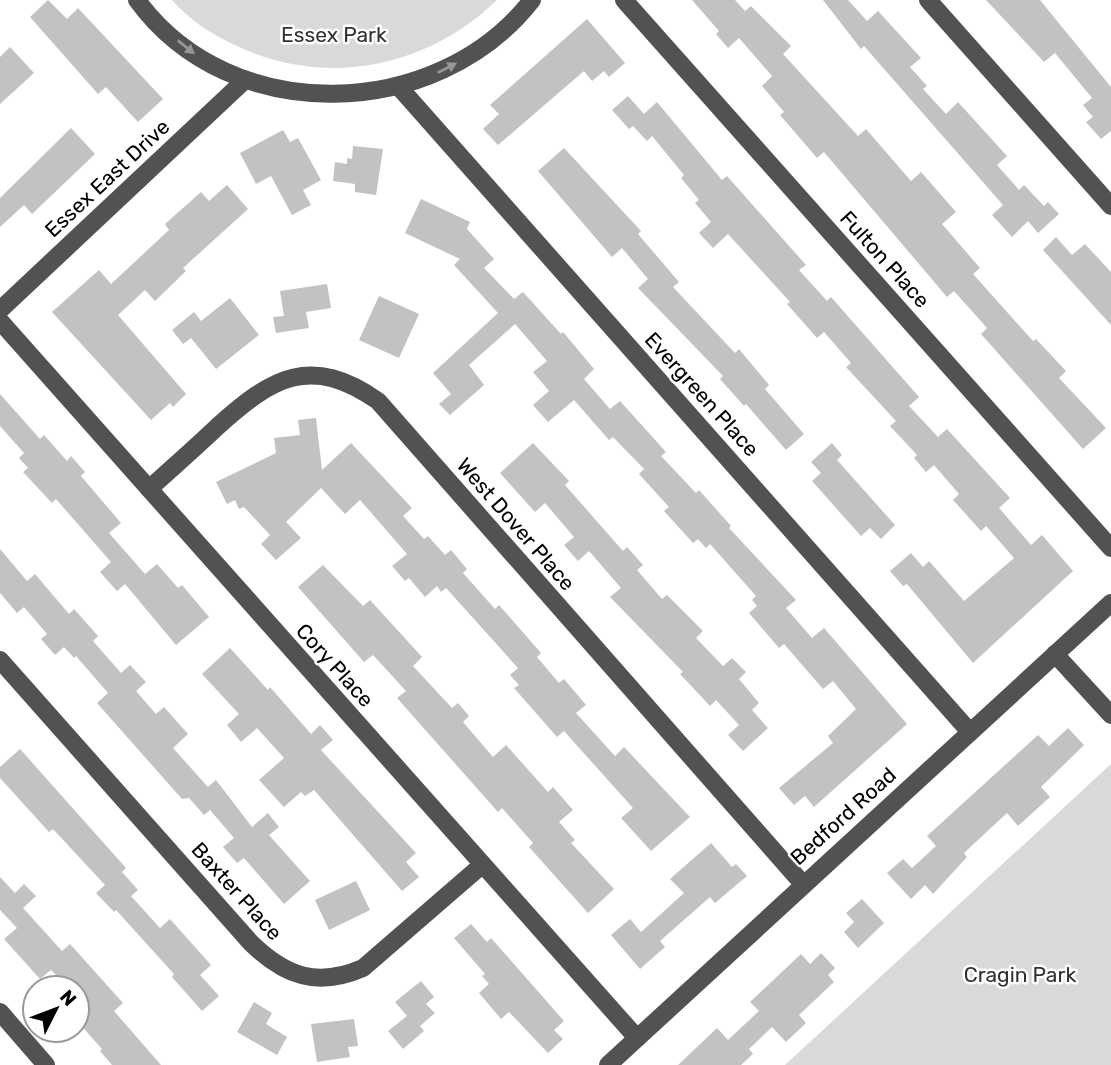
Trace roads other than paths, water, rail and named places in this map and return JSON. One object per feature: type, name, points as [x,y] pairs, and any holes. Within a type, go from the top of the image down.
[{"type":"street","points":[[136,0],[146,13],[192,52],[246,80],[296,93],[348,95],[399,87],[443,71],[484,47],[519,16],[531,0]]},
{"type":"street","name":"Fulton Place","points":[[624,0],[1111,548]]},
{"type":"street","points":[[928,0],[1111,206]]},
{"type":"street","name":"Essex East Drive","points":[[0,310],[246,80]]},
{"type":"street","name":"Evergreen Place","points":[[399,87],[970,732]]},
{"type":"street","name":"Cory Place","points":[[0,321],[637,1038]]},
{"type":"street","name":"West Dover Place","points":[[149,489],[248,398],[271,384],[316,376],[335,377],[358,387],[378,401],[803,884]]},
{"type":"street","name":"Bedford Road","points":[[608,1065],[1111,603]]},
{"type":"street","points":[[1055,654],[1111,715]]},
{"type":"street","name":"Baxter Place","points":[[0,660],[251,943],[269,960],[289,971],[328,978],[343,976],[363,968],[482,865]]},
{"type":"street","points":[[0,1013],[46,1065]]},
{"type":"park label","name":"Essex Park","points":[[334,34]]},
{"type":"park label","name":"Cragin Park","points":[[1020,974]]}]
